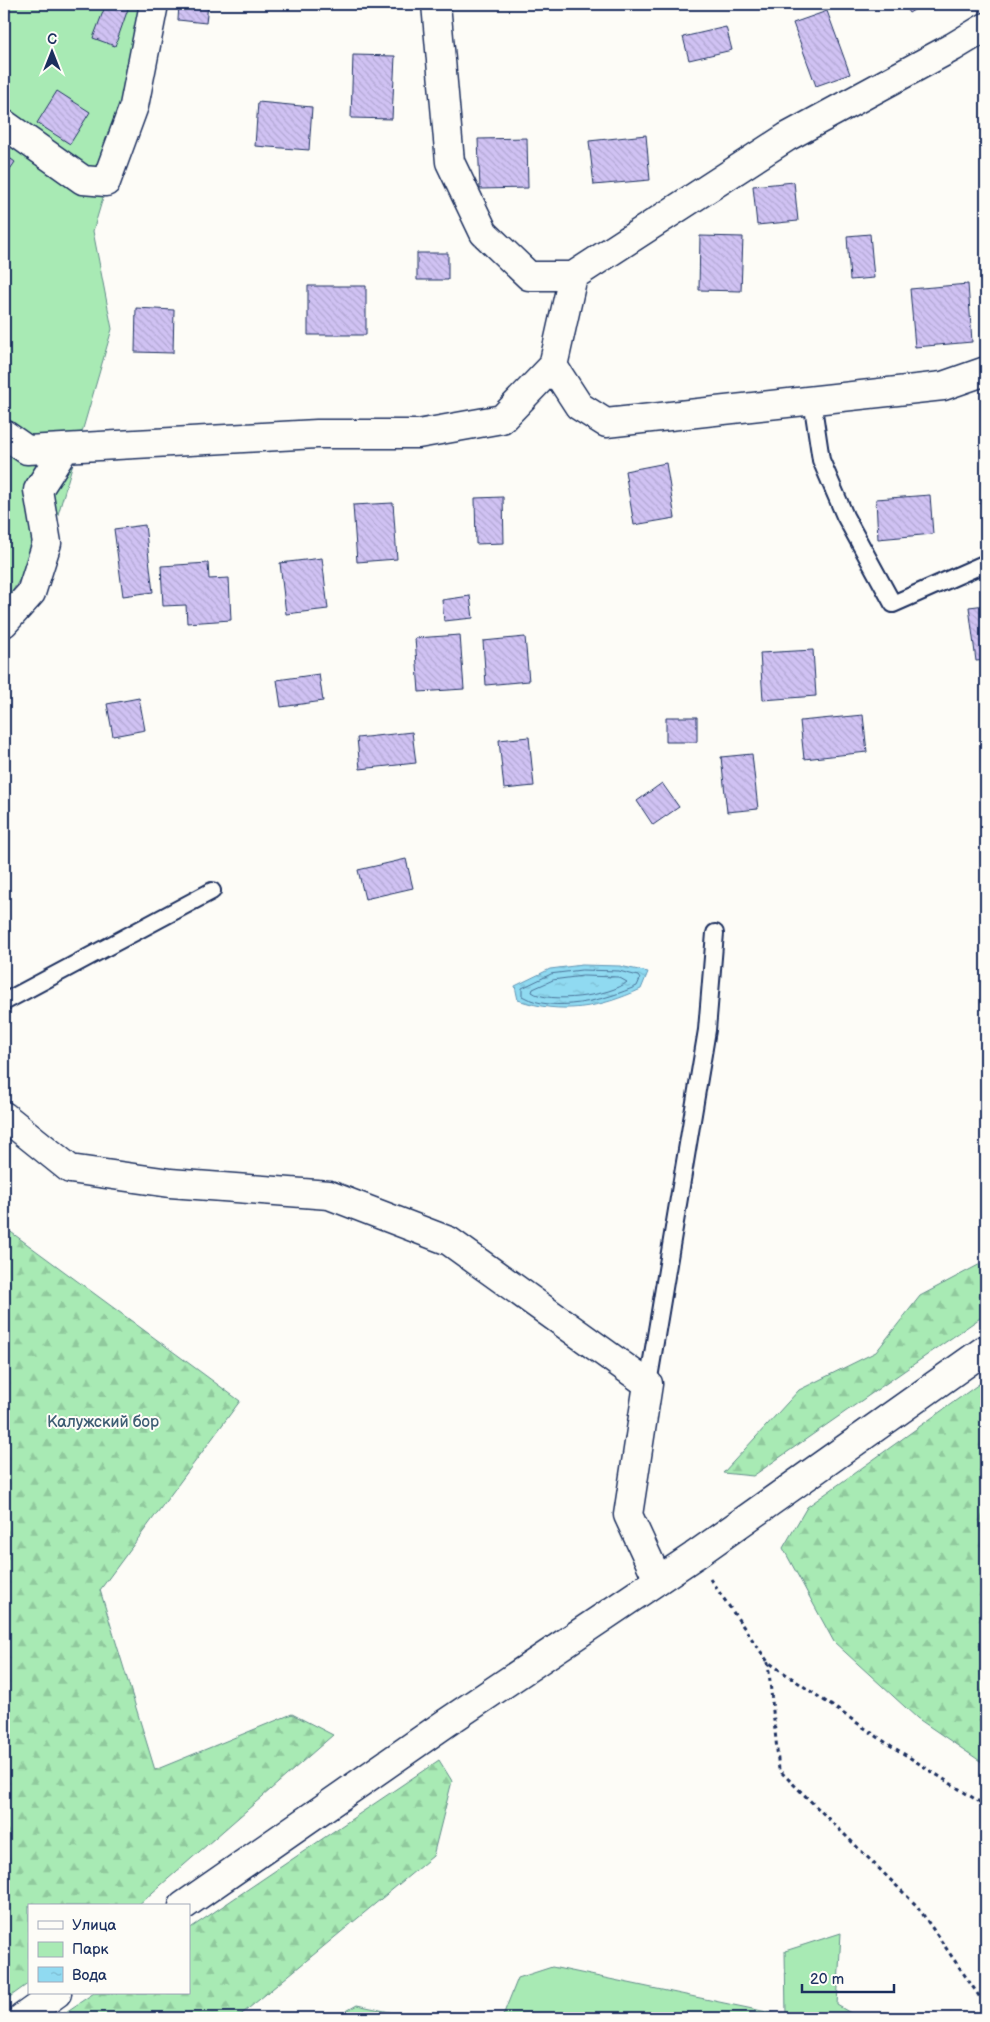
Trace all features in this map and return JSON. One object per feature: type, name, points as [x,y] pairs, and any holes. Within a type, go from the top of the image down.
[{"type":"street","points":[[4,124],[83,180],[106,182],[134,106],[154,4]]},
{"type":"street","points":[[436,4],[450,162],[484,233],[530,276],[573,276],[787,137],[953,47],[986,26]]},
{"type":"street","points":[[4,434],[27,450],[317,434],[427,432],[502,420],[553,366],[573,276]]},
{"type":"street","points":[[553,366],[579,406],[606,423],[943,386],[986,371]]},
{"type":"street","points":[[4,623],[31,593],[47,543],[38,490],[65,448]]},
{"type":"street","points":[[4,1116],[70,1169],[170,1182],[328,1195],[449,1241],[648,1384],[628,1515],[658,1580]]},
{"type":"street","points":[[186,1904],[446,1723],[694,1556],[986,1349]]},
{"type":"street","points":[[22,2018],[57,1994]]},
{"type":"lane","points":[[812,400],[821,460],[845,516],[893,604],[986,563]]},
{"type":"lane","points":[[4,1002],[212,891]]},
{"type":"lane","points":[[648,1384],[707,1030],[715,934]]},
{"type":"path","points":[[694,1556],[768,1662],[882,1740],[986,1806]]},
{"type":"path","points":[[768,1662],[779,1770],[917,1906],[986,2006]]},
{"type":"green space","points":[[4,4],[161,4],[93,231],[112,329],[57,518],[4,605]]},
{"type":"green space","name":"Калужский бор","points":[[4,1227],[240,1401],[100,1590],[155,1770],[292,1714],[333,1735],[139,1904],[28,1904],[28,1984],[4,2001]]},
{"type":"green space","points":[[986,1261],[986,1314],[753,1476],[723,1473],[799,1390],[876,1352],[920,1296]]},
{"type":"green space","points":[[986,1379],[986,1765],[917,1718],[834,1642],[783,1548],[807,1507]]},
{"type":"green space","points":[[439,1760],[452,1781],[433,1856],[237,2018],[57,2018],[93,1994],[190,1994],[190,1928]]},
{"type":"green space","points":[[841,1933],[837,2005],[859,2018],[502,2018],[518,1978],[552,1967],[786,2016],[785,1951]]},
{"type":"green space","points":[[357,2005],[417,2018],[334,2018]]},
{"type":"water","points":[[582,965],[620,966],[648,972],[641,989],[626,996],[596,1005],[565,1008],[534,1005],[518,1000],[515,986],[550,969]]},
{"type":"building","points":[[106,4],[129,6],[115,46],[93,38]]},
{"type":"building","points":[[179,4],[208,4],[206,23],[178,20]]},
{"type":"building","points":[[903,4],[924,4],[909,13]]},
{"type":"building","points":[[827,11],[850,74],[816,86],[793,23]]},
{"type":"building","points":[[726,27],[732,50],[689,60],[683,37]]},
{"type":"building","points":[[353,55],[395,56],[392,119],[351,118]]},
{"type":"building","points":[[57,91],[90,112],[70,144],[37,123]]},
{"type":"building","points":[[258,102],[312,107],[309,150],[255,146]]},
{"type":"building","points":[[646,135],[650,180],[594,185],[589,141]]},
{"type":"building","points":[[527,138],[528,188],[480,189],[478,139]]},
{"type":"building","points":[[4,154],[15,162],[4,178]]},
{"type":"building","points":[[794,182],[798,221],[757,225],[753,186]]},
{"type":"building","points":[[870,234],[874,278],[850,280],[847,236]]},
{"type":"building","points":[[700,236],[743,237],[741,291],[699,290]]},
{"type":"building","points":[[417,253],[448,253],[448,280],[417,280]]},
{"type":"building","points":[[968,284],[972,342],[915,347],[910,289]]},
{"type":"building","points":[[308,286],[366,286],[366,335],[308,335]]},
{"type":"building","points":[[136,308],[174,310],[173,353],[135,352]]},
{"type":"building","points":[[666,463],[675,518],[634,525],[625,471]]},
{"type":"building","points":[[930,495],[933,534],[878,539],[876,499]]},
{"type":"building","points":[[503,497],[504,543],[476,544],[475,498]]},
{"type":"building","points":[[393,503],[397,559],[357,562],[353,505]]},
{"type":"building","points":[[145,525],[153,592],[123,596],[114,529]]},
{"type":"building","points":[[322,558],[328,609],[286,614],[280,563]]},
{"type":"building","points":[[208,563],[209,579],[229,578],[231,620],[187,623],[186,605],[163,606],[161,566]]},
{"type":"building","points":[[470,596],[473,618],[444,621],[442,600]]},
{"type":"building","points":[[986,605],[986,660],[976,661],[969,607]]},
{"type":"building","points":[[460,635],[464,689],[419,692],[415,638]]},
{"type":"building","points":[[525,637],[529,681],[486,685],[483,641]]},
{"type":"building","points":[[813,650],[816,696],[763,700],[760,653]]},
{"type":"building","points":[[319,674],[323,701],[281,707],[277,680]]},
{"type":"building","points":[[139,698],[145,730],[113,736],[107,704]]},
{"type":"building","points":[[863,715],[867,752],[804,759],[800,721]]},
{"type":"building","points":[[666,717],[697,717],[697,742],[666,742]]},
{"type":"building","points":[[412,732],[416,763],[360,769],[357,738]]},
{"type":"building","points":[[529,737],[534,786],[504,789],[499,740]]},
{"type":"building","points":[[752,754],[758,809],[727,812],[721,757]]},
{"type":"building","points":[[662,783],[679,807],[653,825],[637,801]]},
{"type":"building","points":[[406,859],[413,888],[365,899],[358,870]]}]
